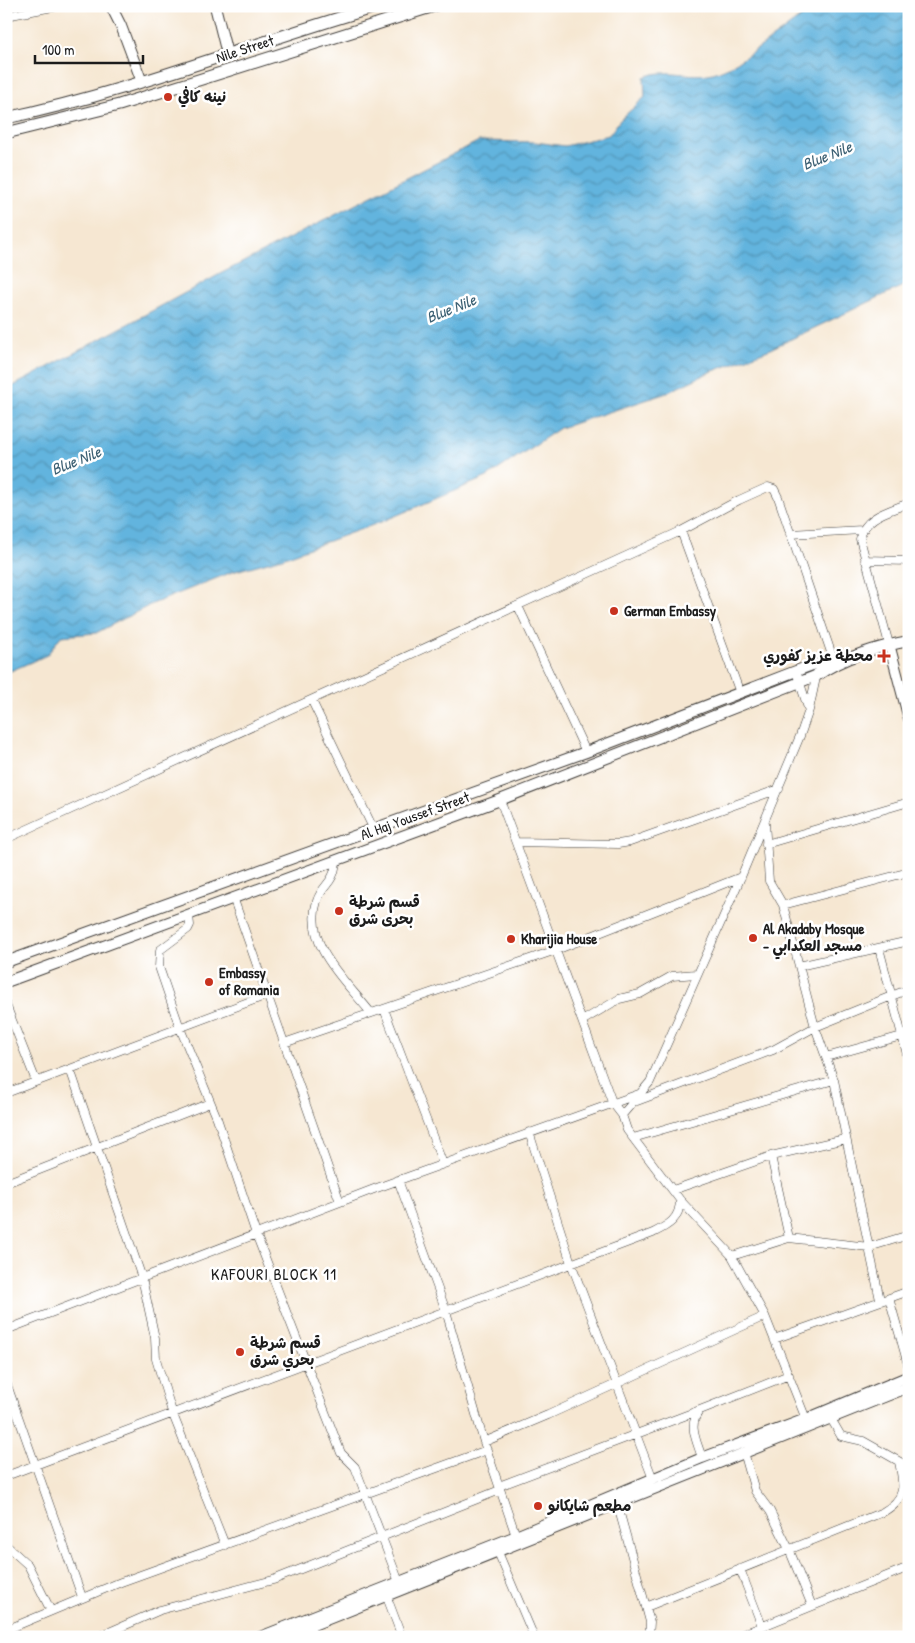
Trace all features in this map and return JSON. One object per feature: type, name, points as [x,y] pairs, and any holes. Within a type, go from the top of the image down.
[{"type":"main road","points":[[111,6],[121,26],[142,82]]},
{"type":"main road","points":[[215,6],[227,54]]},
{"type":"main road","name":"Nile Street","points":[[6,118],[51,108],[142,82],[379,6]]},
{"type":"main road","name":"Nile Street","points":[[6,133],[119,105],[434,6]]},
{"type":"main road","name":"Al Haj Youssef Street","points":[[6,982],[234,900],[500,800],[818,676],[833,665],[889,644],[909,641]]},
{"type":"main road","points":[[889,644],[909,719]]},
{"type":"main road","name":"Al Haj Youssef Street","points":[[6,962],[586,752],[796,670],[815,664],[833,665]]},
{"type":"main road","points":[[329,844],[336,861]]},
{"type":"main road","points":[[283,1637],[386,1592],[399,1582],[909,1376]]},
{"type":"main road","points":[[260,1637],[498,1552],[830,1417],[909,1387]]},
{"type":"street","points":[[6,16],[58,6]]},
{"type":"street","points":[[6,839],[681,531],[768,487],[774,490],[833,665]]},
{"type":"street","points":[[889,644],[864,560],[860,539],[862,530],[869,521],[909,503]]},
{"type":"street","points":[[790,534],[862,530]]},
{"type":"street","points":[[681,531],[740,693]]},
{"type":"street","points":[[864,560],[909,561]]},
{"type":"street","points":[[518,606],[586,752]]},
{"type":"street","points":[[622,1115],[630,1103],[643,1093],[765,820],[809,710],[818,676],[815,664]]},
{"type":"street","points":[[796,670],[809,710]]},
{"type":"street","points":[[312,701],[373,828]]},
{"type":"street","points":[[516,842],[624,843],[778,789]]},
{"type":"street","points":[[500,800],[612,1102],[622,1115],[623,1122],[633,1138],[680,1200],[732,1256],[765,1316],[806,1418]]},
{"type":"street","points":[[766,844],[909,802]]},
{"type":"street","points":[[765,820],[769,881],[783,905],[815,1027],[834,1080],[880,1300]]},
{"type":"street","points":[[336,861],[335,875],[318,898],[313,916],[315,931],[320,945],[331,962],[372,1012]]},
{"type":"street","points":[[783,905],[909,872]]},
{"type":"street","points":[[284,1043],[556,950],[740,877]]},
{"type":"street","points":[[234,900],[340,1202]]},
{"type":"street","points":[[189,916],[190,925],[188,929],[160,950],[158,957],[159,967],[256,1234],[341,1453],[355,1467],[399,1582]]},
{"type":"street","points":[[799,966],[909,941]]},
{"type":"street","points":[[879,948],[891,995],[905,1035],[909,1062]]},
{"type":"street","points":[[582,1021],[619,999],[640,994],[672,976],[696,974]]},
{"type":"street","points":[[630,1103],[773,1050],[815,1027],[909,989]]},
{"type":"street","points":[[6,1094],[36,1081],[267,995]]},
{"type":"street","points":[[6,1005],[36,1081]]},
{"type":"street","points":[[384,1009],[443,1164]]},
{"type":"street","points":[[826,1058],[905,1035]]},
{"type":"street","points":[[70,1069],[142,1278],[155,1338],[156,1359],[172,1412],[225,1545]]},
{"type":"street","points":[[633,1138],[834,1080]]},
{"type":"street","points":[[6,1330],[398,1180],[612,1102],[643,1093]]},
{"type":"street","points":[[6,1183],[210,1103]]},
{"type":"street","points":[[528,1132],[571,1263],[618,1382],[635,1434],[653,1479]]},
{"type":"street","points":[[673,1190],[771,1156],[845,1139]]},
{"type":"street","points":[[771,1156],[789,1238]]},
{"type":"street","points":[[398,1180],[446,1311],[484,1442],[516,1536]]},
{"type":"street","points":[[6,1476],[666,1227],[676,1219],[680,1211],[680,1200]]},
{"type":"street","points":[[732,1256],[789,1238],[869,1247],[909,1235]]},
{"type":"street","points":[[774,1339],[909,1291]]},
{"type":"street","points":[[889,1298],[909,1368]]},
{"type":"street","points":[[484,1442],[548,1415],[765,1316]]},
{"type":"street","points":[[98,1637],[160,1610],[273,1580],[635,1434],[789,1375]]},
{"type":"street","points":[[6,1382],[37,1464],[82,1598]]},
{"type":"street","points":[[700,1410],[693,1418],[692,1426],[702,1458]]},
{"type":"street","points":[[830,1417],[841,1436],[863,1442],[909,1467]]},
{"type":"street","points":[[8,1632],[82,1598],[487,1450]]},
{"type":"street","points":[[744,1452],[755,1491],[770,1511],[789,1549],[812,1606]]},
{"type":"street","points":[[646,1606],[883,1512],[896,1504],[902,1493],[904,1482],[899,1462]]},
{"type":"street","points":[[617,1503],[650,1622],[649,1637]]},
{"type":"street","points":[[6,1545],[28,1565],[51,1611]]},
{"type":"street","points":[[498,1552],[534,1637]]},
{"type":"street","points":[[736,1637],[909,1567]]},
{"type":"street","points":[[740,1569],[762,1626]]},
{"type":"street","points":[[386,1592],[402,1637]]},
{"type":"water","name":"Blue Nile","points":[[817,6],[909,6],[909,283],[768,350],[708,373],[664,394],[560,428],[487,477],[381,522],[282,558],[232,572],[152,604],[96,633],[61,636],[47,655],[6,673],[6,390],[220,274],[479,141],[535,142],[565,146],[609,135],[620,120],[645,97],[644,77],[662,73],[696,75],[713,73],[724,69],[751,53]]},
{"type":"place","name":"نينه كافي","points":[[168,97]]},
{"type":"place","name":"German Embassy","points":[[614,611]]},
{"type":"place","name":"محطة عزيز كفوري","points":[[884,656]]},
{"type":"place","name":"قسم شرطة بحرى شرق","points":[[339,911]]},
{"type":"place","name":"Al Akadaby Mosque - مسجد العكدابي","points":[[753,938]]},
{"type":"place","name":"Kharijia House","points":[[511,939]]},
{"type":"place","name":"Embassy of Romania","points":[[209,982]]},
{"type":"place","name":"قسم شرطة بحري شرق","points":[[240,1352]]},
{"type":"place","name":"مطعم شايكانو","points":[[538,1506]]},
{"type":"district","name":"KAFOURI BLOCK 11","points":[[274,1274]]}]
